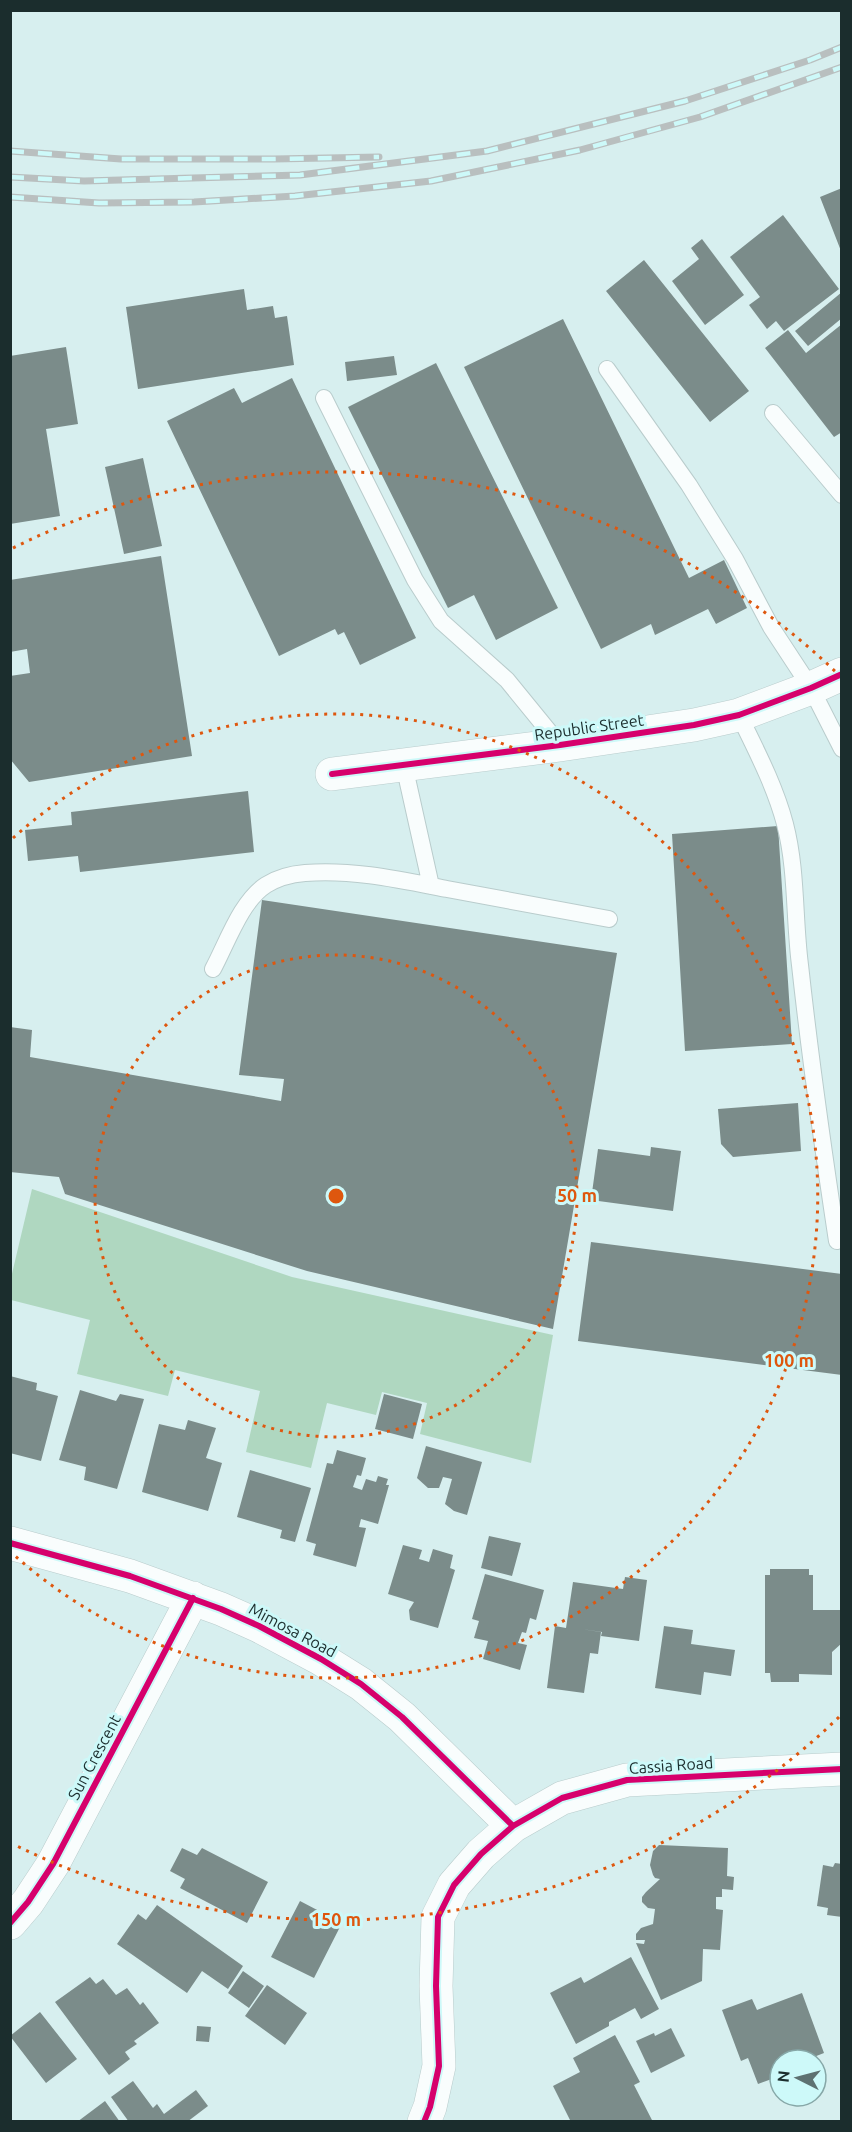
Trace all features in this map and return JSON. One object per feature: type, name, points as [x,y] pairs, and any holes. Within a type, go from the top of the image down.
[{"type":"street","name":"Republic Street","points":[[332,774],[560,745],[694,725],[740,715],[842,674]]},
{"type":"street","name":"Mimosa Road","points":[[10,1543],[130,1576],[193,1598],[259,1626],[321,1659],[361,1684],[402,1717],[513,1826]]},
{"type":"street","name":"Sun Crescent","points":[[10,1923],[28,1902],[52,1864],[193,1598]]},
{"type":"street","name":"Cassia Road","points":[[424,2121],[430,2107],[439,2066],[436,1986],[438,1917],[454,1885],[481,1854],[513,1826],[562,1798],[627,1780],[842,1769]]},
{"type":"lane","points":[[607,369],[690,484],[735,559],[771,627],[811,688],[842,748]]},
{"type":"lane","points":[[324,398],[415,580],[436,614],[458,638],[507,680],[560,745]]},
{"type":"lane","points":[[773,413],[842,495]]},
{"type":"lane","points":[[740,715],[776,796],[791,854],[807,1036],[837,1241]]},
{"type":"lane","points":[[404,765],[431,886]]},
{"type":"lane","points":[[213,969],[244,908],[256,893],[268,884],[284,877],[305,873],[338,873],[431,886],[609,920]]},
{"type":"green space","points":[[32,1189],[292,1277],[553,1335],[531,1463],[420,1434],[427,1403],[382,1392],[376,1415],[327,1403],[311,1468],[246,1452],[260,1391],[175,1370],[168,1396],[77,1374],[90,1320],[11,1300],[11,1278]]},
{"type":"building","points":[[842,188],[842,251],[841,251],[820,197]]},
{"type":"building","points":[[783,215],[839,289],[784,331],[776,321],[767,329],[749,305],[760,297],[730,257]]},
{"type":"building","points":[[702,239],[744,295],[705,325],[672,281],[699,259],[691,248]]},
{"type":"building","points":[[644,260],[749,391],[710,422],[606,291]]},
{"type":"building","points":[[244,289],[247,310],[273,306],[275,318],[287,316],[294,365],[138,389],[126,307]]},
{"type":"building","points":[[842,292],[842,318],[808,346],[795,331]]},
{"type":"building","points":[[563,319],[689,578],[724,560],[747,608],[716,624],[708,609],[655,635],[651,624],[601,649],[464,367]]},
{"type":"building","points":[[842,324],[842,432],[834,437],[765,348],[788,330],[806,353]]},
{"type":"building","points":[[66,347],[78,424],[46,429],[60,516],[10,524],[10,356]]},
{"type":"building","points":[[394,356],[397,375],[347,381],[345,362]]},
{"type":"building","points":[[436,363],[558,608],[496,640],[474,595],[448,608],[348,407]]},
{"type":"building","points":[[292,378],[416,638],[360,665],[344,632],[338,635],[335,629],[279,656],[167,421],[234,388],[242,403]]},
{"type":"building","points":[[143,458],[162,546],[124,554],[105,467]]},
{"type":"building","points":[[161,556],[192,756],[29,782],[10,759],[10,676],[30,673],[27,649],[10,652],[10,580]]},
{"type":"building","points":[[248,791],[254,852],[80,872],[78,856],[28,861],[25,830],[72,825],[71,812]]},
{"type":"building","points":[[778,826],[792,1044],[685,1051],[672,834]]},
{"type":"building","points":[[262,900],[617,953],[553,1329],[307,1271],[65,1194],[59,1177],[10,1172],[10,1027],[32,1030],[30,1057],[281,1101],[284,1079],[239,1075]]},
{"type":"building","points":[[798,1103],[801,1151],[733,1157],[721,1144],[718,1109]]},
{"type":"building","points":[[651,1147],[681,1151],[673,1211],[591,1200],[598,1149],[650,1156]]},
{"type":"building","points":[[591,1242],[842,1274],[842,1375],[578,1341]]},
{"type":"building","points":[[10,1376],[37,1383],[36,1390],[58,1396],[41,1461],[10,1453]]},
{"type":"building","points":[[80,1390],[116,1401],[120,1394],[144,1399],[117,1489],[84,1480],[86,1467],[59,1460]]},
{"type":"building","points":[[384,1394],[422,1404],[413,1439],[375,1429]]},
{"type":"building","points":[[188,1420],[216,1428],[206,1458],[222,1463],[208,1511],[142,1492],[159,1424],[185,1430]]},
{"type":"building","points":[[426,1446],[482,1462],[467,1515],[454,1511],[445,1504],[452,1479],[443,1477],[439,1488],[428,1488],[417,1478]]},
{"type":"building","points":[[337,1450],[366,1458],[361,1476],[357,1475],[353,1487],[362,1490],[366,1479],[376,1482],[378,1476],[388,1479],[386,1485],[389,1485],[378,1524],[361,1519],[359,1527],[366,1528],[356,1567],[313,1555],[316,1544],[306,1541],[327,1463],[333,1464]]},
{"type":"building","points":[[250,1470],[311,1488],[295,1542],[280,1538],[282,1530],[237,1517]]},
{"type":"building","points":[[489,1536],[521,1543],[512,1576],[481,1568]]},
{"type":"building","points":[[403,1545],[422,1550],[419,1559],[429,1562],[433,1549],[453,1555],[450,1568],[455,1570],[438,1628],[410,1620],[409,1610],[414,1602],[388,1594]]},
{"type":"building","points":[[770,1569],[809,1569],[809,1575],[813,1575],[813,1610],[842,1610],[842,1643],[832,1652],[832,1675],[799,1674],[799,1682],[771,1682],[770,1673],[765,1673],[765,1575],[770,1575]]},
{"type":"building","points":[[485,1574],[544,1590],[536,1620],[530,1618],[526,1633],[522,1632],[518,1643],[527,1645],[520,1670],[483,1659],[488,1641],[474,1638],[479,1621],[472,1619]]},
{"type":"building","points":[[625,1577],[647,1580],[639,1641],[601,1636],[602,1632],[581,1629],[601,1632],[598,1654],[590,1653],[584,1693],[547,1688],[555,1626],[566,1628],[573,1582],[623,1589]]},
{"type":"building","points":[[664,1626],[693,1630],[691,1644],[735,1650],[731,1676],[704,1672],[701,1695],[655,1688]]},
{"type":"building","points":[[659,1845],[728,1848],[727,1876],[734,1877],[733,1890],[722,1889],[722,1897],[716,1897],[716,1909],[723,1910],[720,1950],[703,1949],[702,1981],[661,2000],[636,1943],[644,1944],[645,1940],[636,1940],[636,1934],[641,1928],[653,1924],[655,1909],[648,1908],[642,1902],[642,1897],[660,1879],[655,1878],[650,1865],[653,1851]]},
{"type":"building","points":[[182,1848],[197,1855],[202,1848],[268,1882],[247,1923],[180,1888],[185,1879],[170,1871]]},
{"type":"building","points":[[835,1863],[842,1864],[842,1917],[827,1915],[828,1908],[817,1906],[823,1865],[833,1867]]},
{"type":"building","points":[[300,1901],[342,1923],[314,1978],[271,1957]]},
{"type":"building","points":[[157,1905],[243,1966],[228,1989],[202,1971],[187,1993],[117,1944],[138,1914],[146,1920]]},
{"type":"building","points":[[631,1957],[659,2009],[641,2019],[635,2008],[609,2022],[609,2026],[576,2044],[550,1993],[581,1977],[584,1983]]},
{"type":"building","points":[[243,1971],[264,1986],[249,2008],[228,1993]]},
{"type":"building","points":[[90,1977],[96,1984],[103,1979],[116,1995],[127,1988],[140,2005],[143,2002],[159,2023],[134,2041],[137,2044],[125,2052],[130,2059],[109,2075],[55,2002]]},
{"type":"building","points":[[267,1985],[307,2013],[285,2045],[245,2016]]},
{"type":"building","points":[[802,1993],[822,2048],[768,2048],[768,2080],[758,2084],[748,2058],[741,2061],[722,2010],[752,1999],[757,2010]]},
{"type":"building","points":[[40,2012],[77,2059],[46,2083],[10,2036]]},
{"type":"building","points":[[197,2026],[211,2027],[209,2042],[196,2041]]},
{"type":"building","points":[[671,2028],[685,2056],[651,2073],[636,2041],[654,2033],[655,2036]]},
{"type":"building","points":[[615,2035],[640,2082],[634,2085],[653,2122],[571,2122],[553,2086],[580,2072],[573,2058]]},
{"type":"building","points":[[133,2081],[153,2108],[157,2104],[164,2114],[196,2090],[208,2106],[187,2122],[129,2122],[111,2097]]},
{"type":"building","points":[[105,2101],[120,2122],[77,2122]]},
{"type":"railway","points":[[10,177],[84,181],[300,175],[487,151],[685,101],[810,60],[842,47]]},
{"type":"railway","points":[[10,197],[99,203],[194,202],[295,196],[431,181],[580,150],[700,117],[842,67]]},
{"type":"railway","points":[[10,151],[121,159],[379,157]]},
{"type":"cycle path","points":[[332,774],[560,745],[694,725],[739,715],[842,674]]},
{"type":"cycle path","points":[[10,1543],[130,1576],[221,1609],[321,1659],[361,1684],[402,1717],[513,1826]]},
{"type":"cycle path","points":[[10,1923],[28,1902],[53,1864],[193,1598]]},
{"type":"cycle path","points":[[424,2122],[430,2107],[439,2066],[436,1986],[438,1917],[454,1885],[481,1854],[513,1826],[562,1798],[627,1780],[842,1769]]}]
